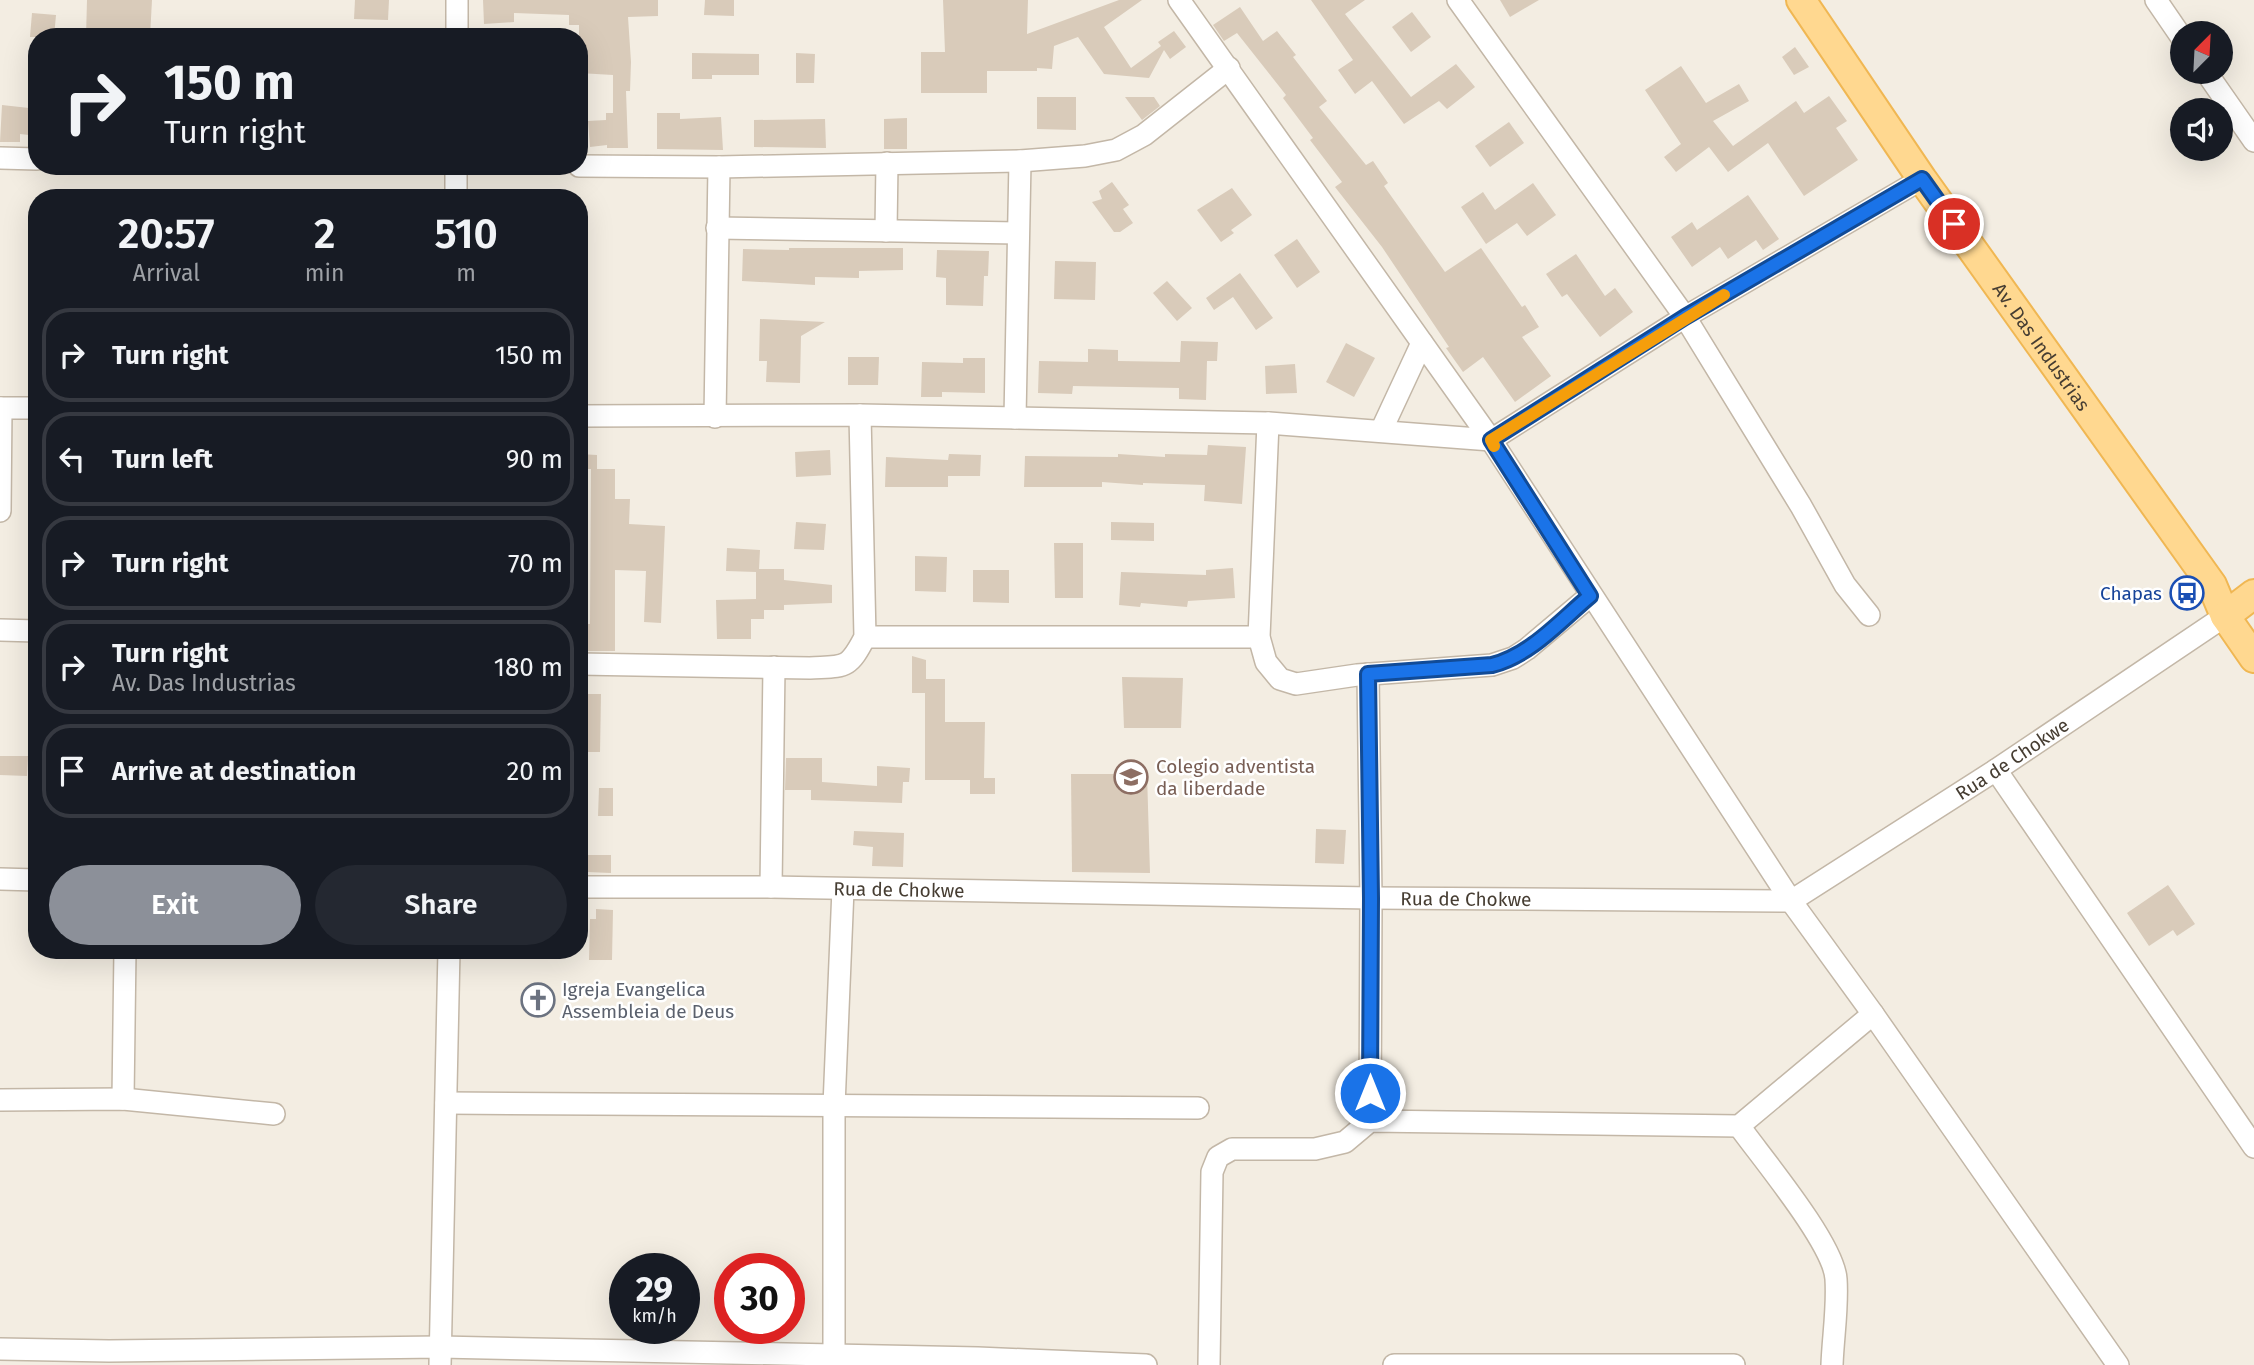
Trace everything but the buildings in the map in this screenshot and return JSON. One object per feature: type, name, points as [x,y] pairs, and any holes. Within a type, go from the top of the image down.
[{"type":"main road","name":"Av. Das Industrias","points":[[1801,0],[1922,179],[2212,585],[2225,616],[2254,658]]},
{"type":"main road","points":[[2225,616],[2254,594]]},
{"type":"street","points":[[457,0],[457,28]]},
{"type":"street","points":[[1179,0],[1491,440],[1590,596],[1791,901],[2118,1365]]},
{"type":"street","points":[[1458,0],[1685,317],[1801,506],[1845,585],[1869,615]]},
{"type":"street","points":[[2156,0],[2170,21]]},
{"type":"street","points":[[588,166],[719,167],[1020,161],[1085,156],[1116,150],[1144,135],[1229,68]]},
{"type":"street","points":[[2214,84],[2254,141]]},
{"type":"street","points":[[0,158],[28,159]]},
{"type":"street","points":[[1015,418],[1020,161]]},
{"type":"street","points":[[886,231],[887,163]]},
{"type":"street","points":[[715,417],[719,167]]},
{"type":"street","points":[[588,416],[860,415],[1268,422],[1491,440],[1685,317],[1922,179]]},
{"type":"street","points":[[717,228],[1018,233]]},
{"type":"street","points":[[1381,431],[1422,343]]},
{"type":"street","points":[[0,511],[1,408],[28,408]]},
{"type":"street","points":[[588,664],[774,667],[844,666],[851,661],[864,637],[860,415]]},
{"type":"street","points":[[1268,422],[1259,637],[1266,662],[1280,678],[1296,684],[1368,674],[1506,662],[1536,642],[1590,596]]},
{"type":"street","name":"Rua de Chokwe","points":[[588,887],[771,887],[1371,898],[1791,901],[1996,770],[2225,616]]},
{"type":"street","points":[[0,630],[28,631]]},
{"type":"street","points":[[864,637],[1259,637]]},
{"type":"street","points":[[771,887],[774,667]]},
{"type":"street","points":[[1368,674],[1370,1121]]},
{"type":"street","points":[[1996,770],[2254,1147]]},
{"type":"street","points":[[0,880],[28,880]]},
{"type":"street","points":[[834,1355],[834,1106],[843,888]]},
{"type":"street","points":[[123,1099],[125,959]]},
{"type":"street","points":[[440,1356],[449,959]]},
{"type":"street","points":[[1209,1365],[1212,1172],[1217,1157],[1232,1149],[1315,1149],[1335,1145],[1345,1142],[1370,1121],[1739,1126],[1873,1014]]},
{"type":"street","points":[[0,1100],[123,1099],[274,1114]]},
{"type":"street","points":[[446,1103],[1198,1108]]},
{"type":"street","points":[[1739,1126],[1820,1238],[1831,1261],[1836,1278],[1832,1365]]},
{"type":"street","points":[[0,1349],[108,1358],[440,1356],[702,1359],[834,1355],[978,1362],[1146,1365]]},
{"type":"street","points":[[1394,1365],[1734,1365]]},
{"type":"slow traffic","points":[[1494,446],[1491,440],[1724,295]]},
{"type":"place","name":"Chapas","points":[[2187,593]]},
{"type":"place","name":"Colegio adventista da liberdade","points":[[1131,777]]},
{"type":"place","name":"Igreja Evangelica Assembleia de Deus","points":[[538,1000]]},
{"type":"route","points":[[1370,1093],[1368,674],[1506,662],[1536,642],[1590,596],[1491,440],[1685,317],[1922,179],[1954,224]]}]
